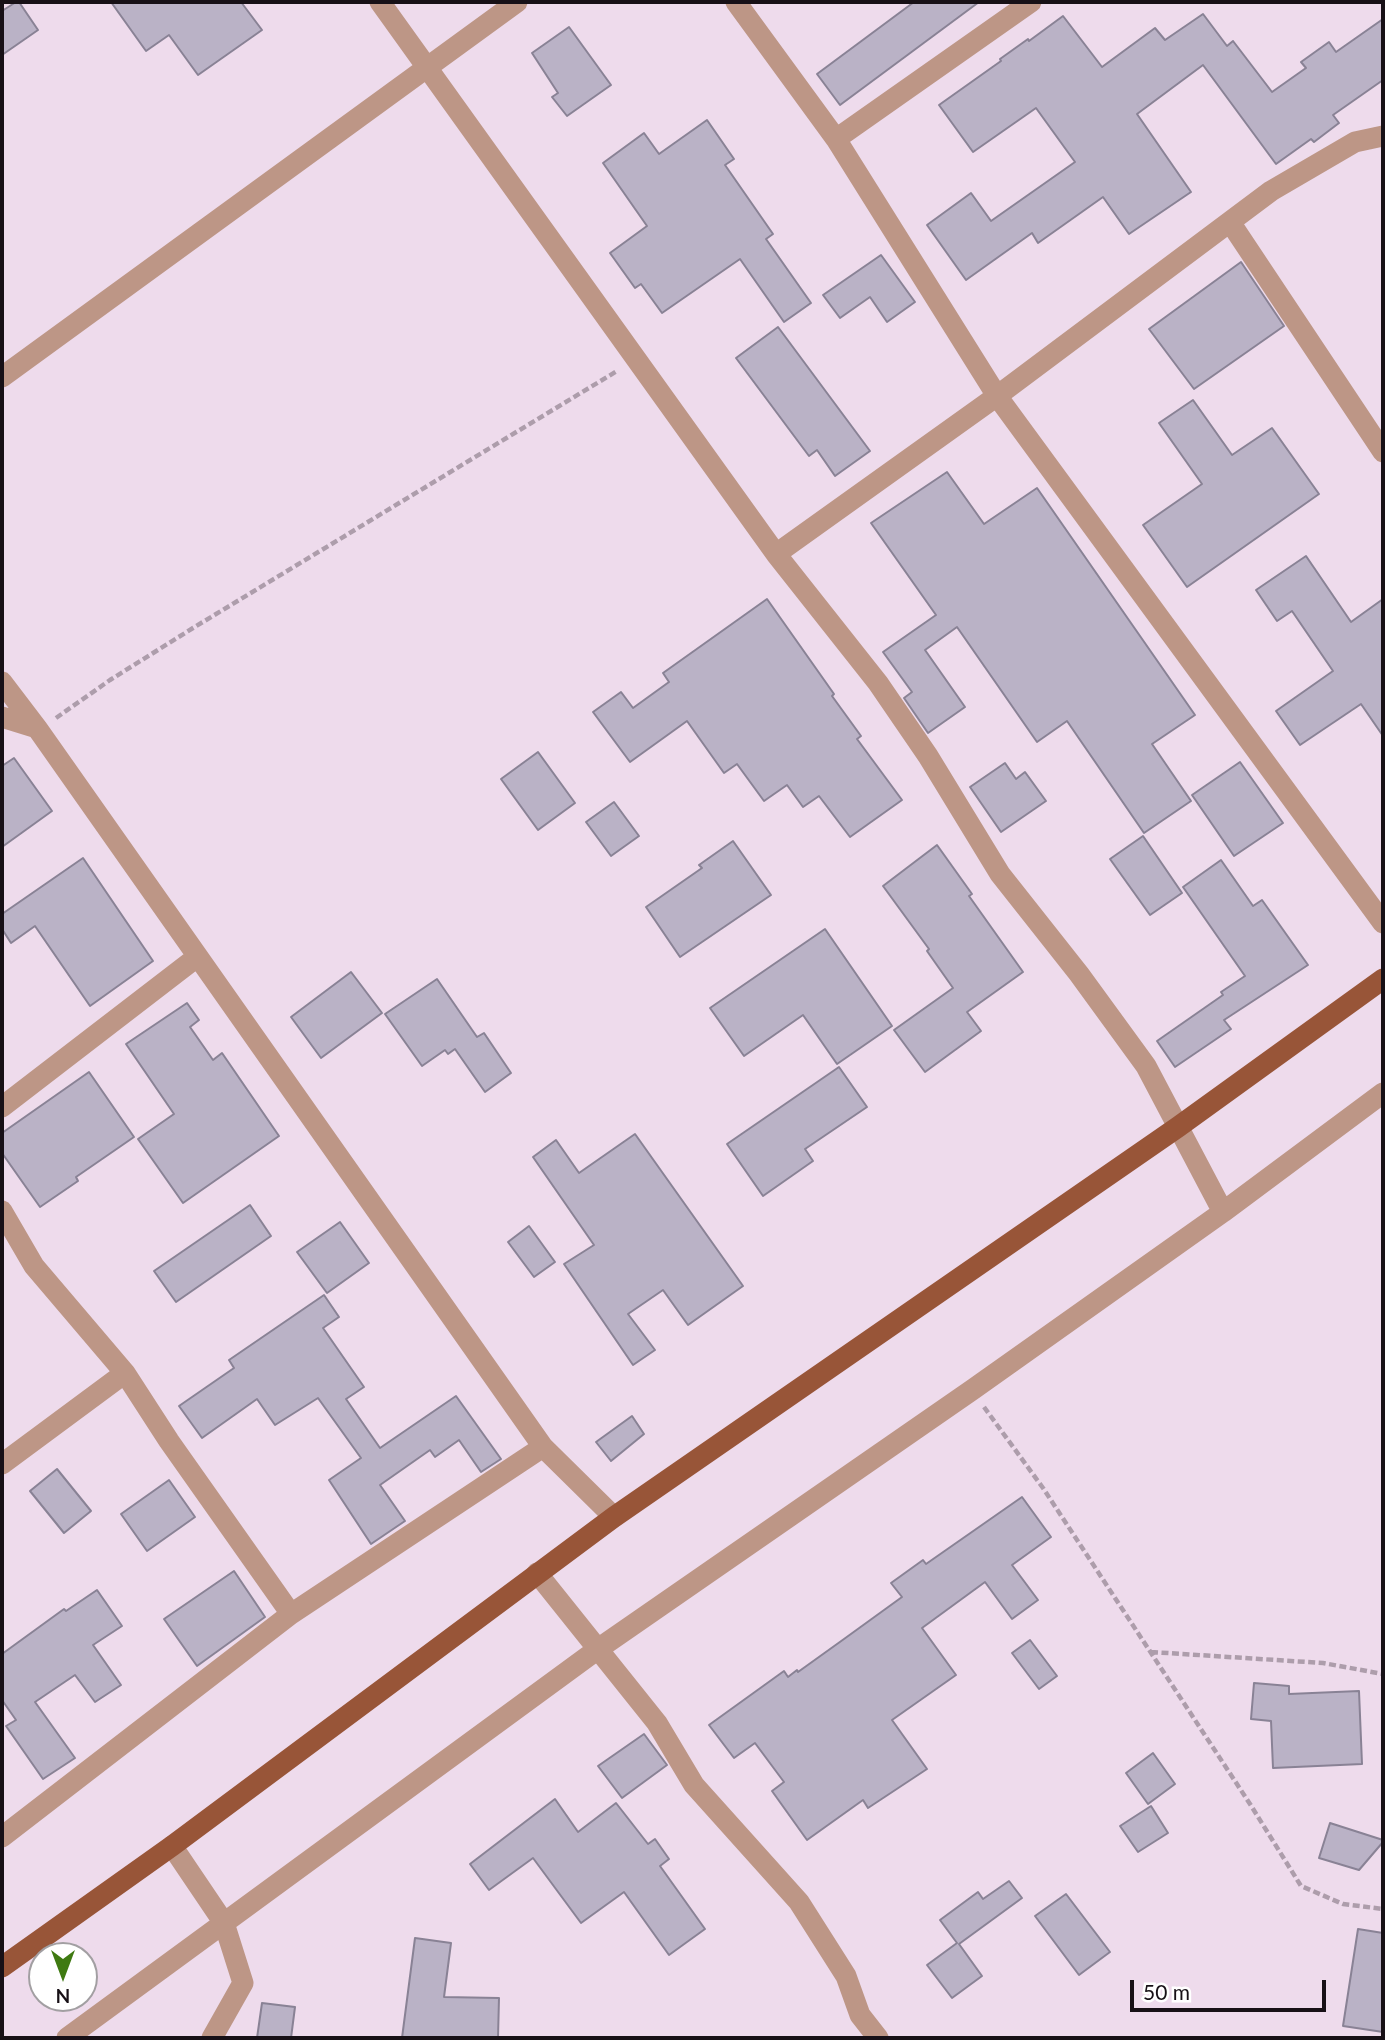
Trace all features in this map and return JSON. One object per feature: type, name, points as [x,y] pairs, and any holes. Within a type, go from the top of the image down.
[{"type":"main road","points":[[2,1967],[172,1846],[614,1517],[1178,1126],[1383,979]]},
{"type":"street","points":[[380,2],[776,554],[878,683],[928,755],[1000,874],[1079,974],[1146,1066],[1223,1212]]},
{"type":"street","points":[[2,377],[517,2]]},
{"type":"street","points":[[736,2],[836,139],[997,396],[1383,923]]},
{"type":"street","points":[[836,139],[1031,2]]},
{"type":"street","points":[[776,554],[997,396],[1271,191],[1355,142],[1383,135]]},
{"type":"street","points":[[1230,222],[1381,445]]},
{"type":"street","points":[[2,682],[543,1447],[614,1517]]},
{"type":"street","points":[[2,717],[37,728]]},
{"type":"street","points":[[2,1107],[197,957]]},
{"type":"street","points":[[66,2038],[598,1649],[972,1390],[1223,1212],[1383,1093]]},
{"type":"street","points":[[2,1211],[34,1266],[125,1373],[169,1441],[291,1614]]},
{"type":"street","points":[[2,1464],[125,1373]]},
{"type":"street","points":[[2,1837],[291,1614],[543,1447]]},
{"type":"street","points":[[537,1573],[657,1723],[694,1785],[799,1902],[846,1976],[860,2015],[878,2038]]},
{"type":"street","points":[[172,1846],[224,1923],[243,1983],[212,2038]]},
{"type":"path","points":[[37,728],[68,711],[110,680],[193,628],[638,359]]},
{"type":"path","points":[[972,1390],[1043,1488],[1301,1886],[1343,1903],[1383,1909]]},
{"type":"path","points":[[1150,1651],[1323,1663],[1383,1674]]},
{"type":"building","points":[[19,2],[38,30],[2,55],[2,11]]},
{"type":"building","points":[[111,2],[241,2],[262,30],[198,75],[169,35],[146,51]]},
{"type":"building","points":[[914,2],[979,2],[840,105],[817,74]]},
{"type":"building","points":[[1203,14],[1227,46],[1233,41],[1272,92],[1306,68],[1301,62],[1329,42],[1336,52],[1383,19],[1383,80],[1333,115],[1339,123],[1314,142],[1311,139],[1276,164],[1203,65],[1137,114],[1191,192],[1129,234],[1103,197],[1038,243],[1032,233],[966,280],[927,225],[971,193],[991,221],[1075,162],[1036,108],[973,152],[939,105],[1063,16],[1102,67],[1155,28],[1165,40]]},
{"type":"building","points":[[569,27],[611,85],[567,116],[552,97],[558,93],[532,53]]},
{"type":"building","points":[[707,120],[734,159],[725,165],[773,234],[766,239],[811,303],[784,322],[740,259],[662,313],[641,284],[635,288],[610,253],[647,226],[603,163],[644,133],[659,154]]},
{"type":"building","points":[[881,255],[915,302],[887,322],[870,297],[840,318],[823,295]]},
{"type":"building","points":[[1241,262],[1284,326],[1194,389],[1149,329]]},
{"type":"building","points":[[778,327],[870,451],[835,476],[817,450],[809,456],[736,358]]},
{"type":"building","points":[[1193,400],[1232,455],[1272,428],[1319,494],[1187,587],[1143,525],[1202,484],[1159,423]]},
{"type":"building","points":[[947,472],[984,524],[1037,488],[1195,715],[1152,744],[1191,801],[1144,833],[1067,721],[1037,742],[957,627],[925,650],[965,707],[928,733],[904,698],[912,692],[883,652],[936,615],[871,523]]},
{"type":"building","points":[[1306,556],[1351,622],[1383,599],[1383,736],[1361,704],[1300,745],[1276,711],[1333,671],[1292,611],[1277,621],[1256,590]]},
{"type":"building","points":[[767,599],[861,736],[857,739],[902,800],[850,837],[819,796],[803,807],[787,785],[764,801],[737,764],[724,773],[687,721],[630,762],[593,712],[621,692],[633,708],[669,682],[663,673]]},
{"type":"building","points":[[538,752],[575,803],[538,830],[501,779]]},
{"type":"building","points":[[14,758],[52,811],[2,847],[2,766]]},
{"type":"building","points":[[1240,762],[1283,823],[1234,856],[1192,795]]},
{"type":"building","points":[[1005,763],[1016,779],[1025,772],[1046,801],[1001,832],[970,787]]},
{"type":"building","points":[[614,802],[639,836],[611,856],[586,822]]},
{"type":"building","points":[[1143,836],[1182,893],[1150,915],[1110,859]]},
{"type":"building","points":[[733,841],[771,895],[680,957],[646,907],[702,868],[699,865]]},
{"type":"building","points":[[937,845],[1023,972],[967,1012],[981,1031],[925,1072],[894,1030],[953,988],[927,951],[929,949],[883,886]]},
{"type":"building","points":[[83,858],[153,961],[90,1006],[35,926],[11,943],[2,929],[2,914]]},
{"type":"building","points":[[1221,860],[1253,906],[1262,900],[1308,965],[1224,1020],[1231,1029],[1175,1067],[1157,1041],[1223,995],[1221,992],[1245,976],[1183,887]]},
{"type":"building","points":[[825,929],[892,1026],[837,1064],[803,1015],[744,1056],[710,1008]]},
{"type":"building","points":[[351,972],[382,1013],[321,1058],[291,1017]]},
{"type":"building","points":[[437,979],[477,1037],[484,1033],[511,1073],[485,1092],[455,1049],[448,1054],[445,1050],[422,1066],[385,1014]]},
{"type":"building","points":[[187,1003],[199,1020],[190,1027],[213,1060],[222,1053],[279,1136],[183,1203],[138,1139],[174,1114],[126,1044]]},
{"type":"building","points":[[839,1067],[867,1107],[805,1149],[813,1161],[763,1196],[727,1144]]},
{"type":"building","points":[[89,1072],[134,1137],[76,1177],[78,1181],[40,1207],[2,1153],[2,1133]]},
{"type":"building","points":[[635,1134],[743,1286],[688,1325],[663,1290],[628,1314],[655,1350],[633,1365],[564,1264],[594,1245],[533,1157],[556,1140],[579,1173]]},
{"type":"building","points":[[250,1205],[271,1236],[176,1302],[154,1271]]},
{"type":"building","points":[[340,1222],[369,1263],[327,1293],[297,1252]]},
{"type":"building","points":[[529,1226],[555,1262],[534,1277],[508,1242]]},
{"type":"building","points":[[324,1295],[339,1317],[323,1328],[364,1387],[346,1399],[380,1448],[456,1396],[501,1459],[481,1472],[459,1440],[435,1457],[430,1450],[380,1485],[405,1521],[371,1544],[329,1480],[361,1458],[318,1398],[275,1425],[257,1399],[202,1438],[179,1406],[234,1368],[229,1360]]},
{"type":"building","points":[[632,1416],[644,1434],[611,1461],[596,1442]]},
{"type":"building","points":[[57,1469],[91,1511],[64,1533],[30,1491]]},
{"type":"building","points":[[169,1480],[195,1517],[147,1551],[121,1514]]},
{"type":"building","points":[[1022,1497],[1051,1537],[1012,1565],[1038,1600],[1012,1619],[985,1582],[922,1628],[956,1675],[892,1720],[927,1769],[868,1808],[863,1800],[807,1840],[772,1791],[784,1782],[755,1743],[734,1758],[709,1725],[784,1671],[788,1677],[797,1670],[798,1672],[902,1597],[891,1583],[923,1560],[926,1564]]},
{"type":"building","points":[[234,1571],[265,1617],[197,1666],[164,1619]]},
{"type":"building","points":[[97,1590],[122,1626],[93,1645],[121,1685],[95,1702],[75,1675],[35,1702],[75,1758],[43,1779],[6,1726],[16,1720],[2,1700],[2,1654],[64,1609],[66,1611]]},
{"type":"building","points":[[1030,1640],[1057,1676],[1039,1689],[1012,1653]]},
{"type":"building","points":[[1254,1683],[1289,1686],[1289,1694],[1359,1691],[1362,1764],[1273,1768],[1271,1721],[1251,1719]]},
{"type":"building","points":[[644,1734],[667,1765],[622,1798],[598,1766]]},
{"type":"building","points":[[1153,1753],[1175,1784],[1148,1804],[1126,1773]]},
{"type":"building","points":[[555,1799],[578,1832],[616,1803],[648,1844],[655,1839],[669,1859],[660,1866],[705,1929],[669,1955],[624,1892],[581,1923],[533,1858],[489,1890],[470,1864]]},
{"type":"building","points":[[1151,1806],[1168,1833],[1138,1852],[1120,1826]]},
{"type":"building","points":[[1330,1823],[1383,1842],[1359,1870],[1319,1858]]},
{"type":"building","points":[[1009,1881],[1022,1898],[959,1944],[982,1976],[952,1998],[927,1965],[957,1943],[940,1920],[978,1892],[983,1899]]},
{"type":"building","points":[[1066,1894],[1110,1952],[1079,1975],[1035,1916]]},
{"type":"building","points":[[1358,1929],[1383,1933],[1383,2032],[1343,2026]]},
{"type":"building","points":[[415,1938],[451,1943],[444,1997],[499,1998],[498,2038],[402,2038]]},
{"type":"building","points":[[262,2003],[295,2007],[291,2038],[257,2038]]}]
